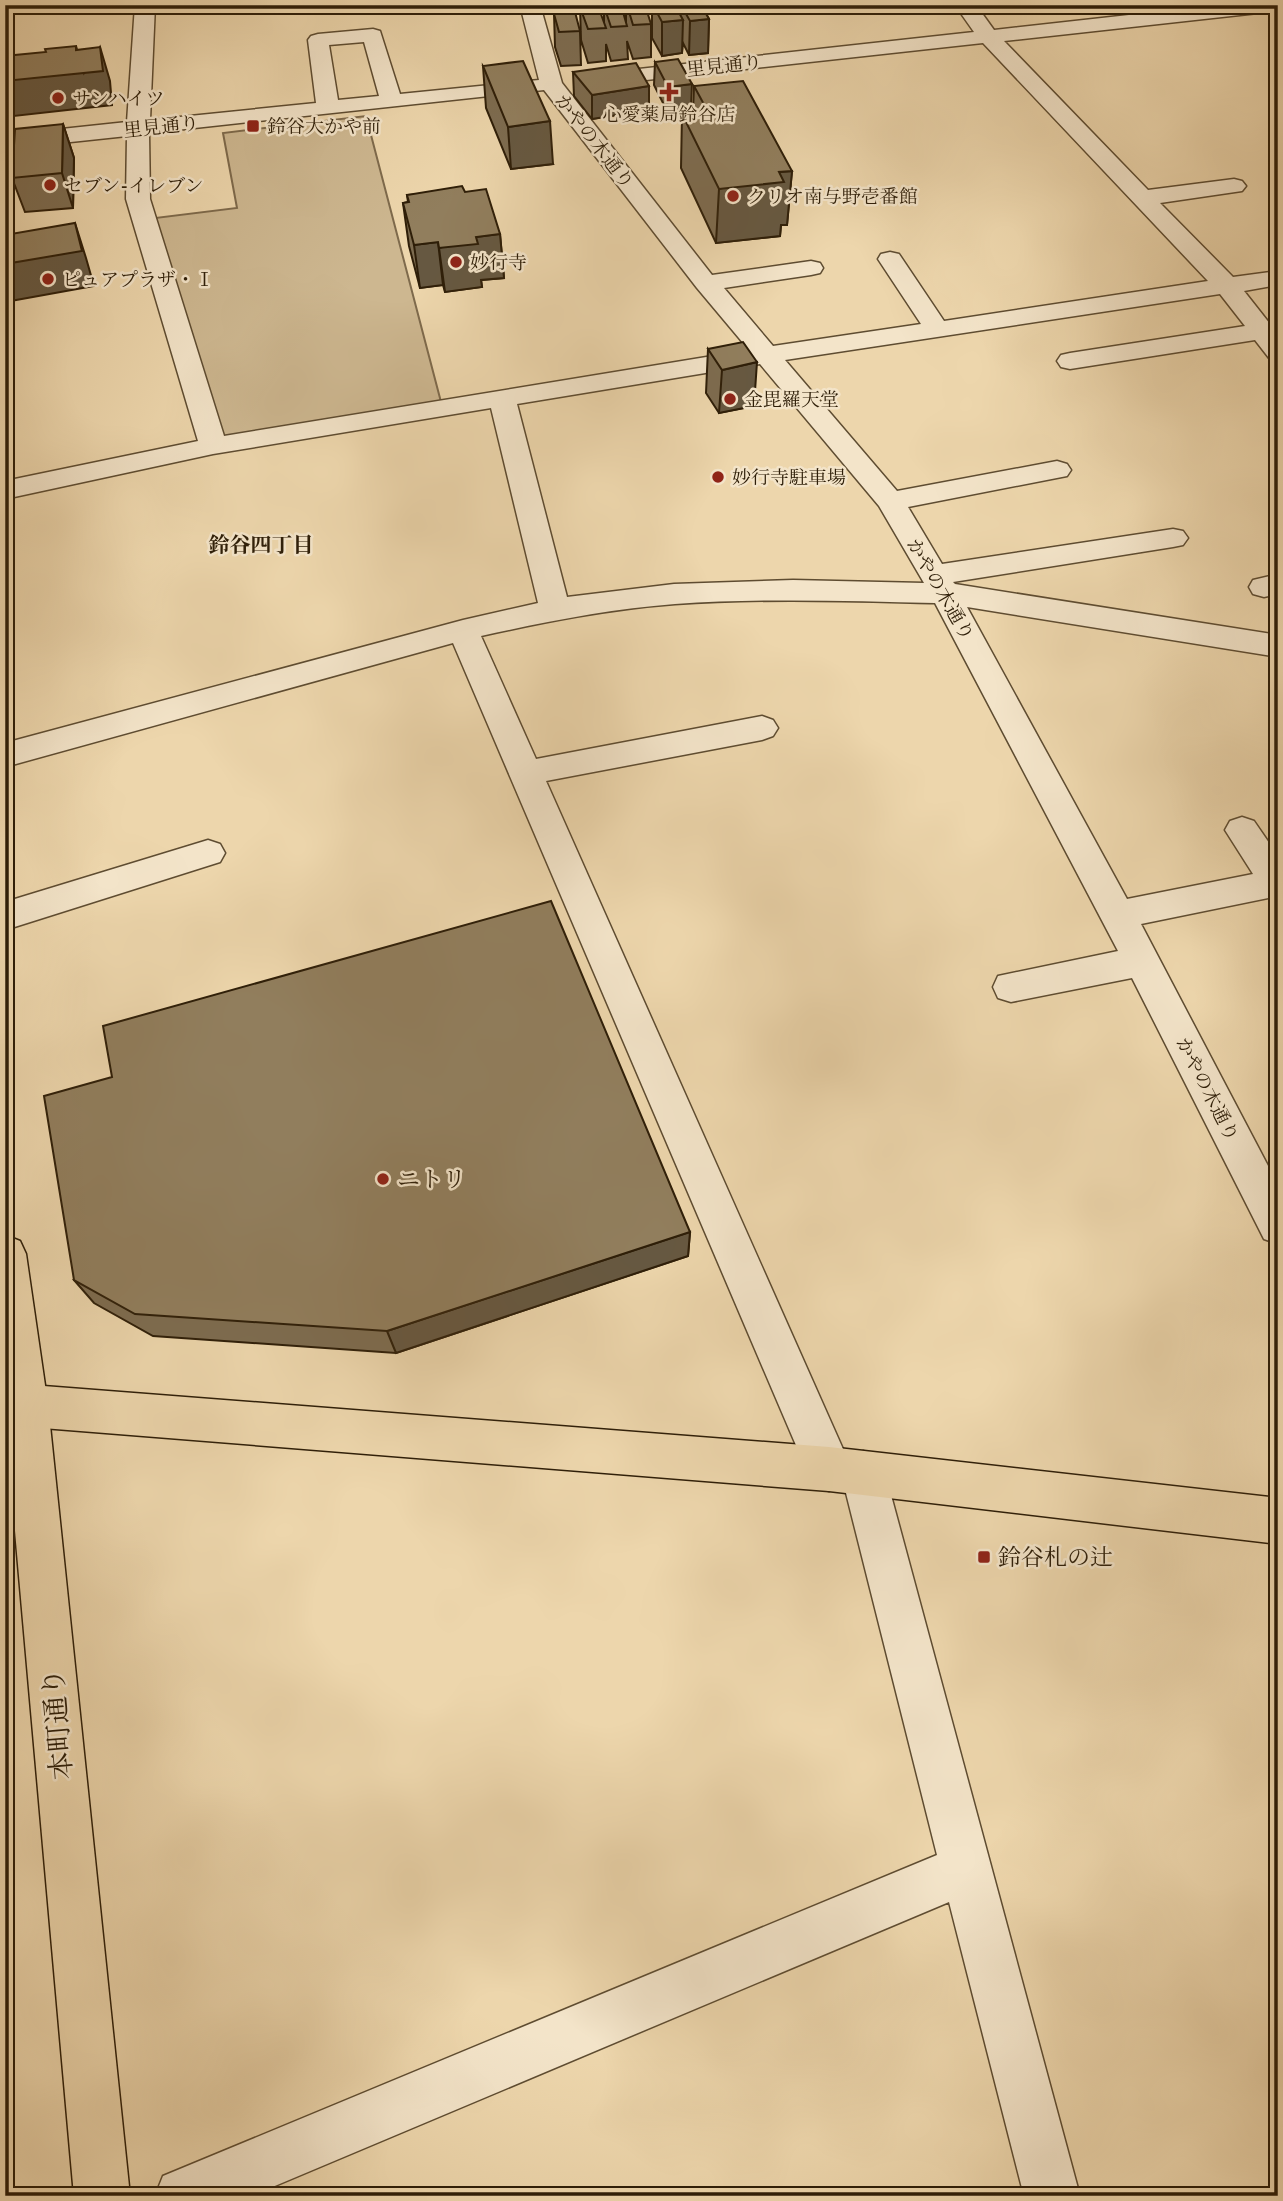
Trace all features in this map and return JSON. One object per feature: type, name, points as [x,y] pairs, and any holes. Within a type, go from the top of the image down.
[{"type":"main road","name":"本町通り","points":[[5,1254],[16,1405],[102,2196]]},
{"type":"main road","points":[[16,1405],[846,1471],[1278,1521]]},
{"type":"street","points":[[145,5],[138,129],[138,199],[213,446]]},
{"type":"street","name":"かやの木通り","points":[[530,5],[551,84],[706,282],[890,501],[939,584],[1118,915],[1278,1226]]},
{"type":"street","points":[[965,5],[988,36],[1227,286],[1278,352]]},
{"type":"street","points":[[1262,6],[1278,28]]},
{"type":"street","name":"里見通り","points":[[5,142],[1262,6]]},
{"type":"street","points":[[328,109],[318,40],[373,35],[391,102]]},
{"type":"street","points":[[1142,198],[1234,186]]},
{"type":"street","points":[[890,259],[937,329]]},
{"type":"street","points":[[706,282],[811,268]]},
{"type":"street","points":[[5,490],[213,446],[767,355],[1278,278]]},
{"type":"street","points":[[1070,361],[1261,331]]},
{"type":"street","points":[[502,398],[555,609]]},
{"type":"street","points":[[890,501],[1057,470]]},
{"type":"street","points":[[5,755],[463,630],[555,609],[674,594],[939,584],[1173,538]]},
{"type":"street","points":[[939,584],[1278,646]]},
{"type":"street","points":[[463,630],[526,774],[846,1471],[966,1868],[1052,2196]]},
{"type":"street","points":[[526,774],[762,728]]},
{"type":"street","points":[[1118,915],[1277,882],[1242,830]]},
{"type":"street","points":[[5,916],[208,853]]},
{"type":"street","points":[[1011,987],[1142,961]]},
{"type":"street","points":[[183,2196],[966,1868]]},
{"type":"shaded area","points":[[366,116],[441,402],[230,440],[217,435],[155,218],[237,208],[223,133]]},
{"type":"building","points":[[621,5],[627,26],[611,27],[604,6]]},
{"type":"building","points":[[627,5],[645,5],[651,24],[633,25]]},
{"type":"building","points":[[653,5],[675,5],[683,20],[662,22]]},
{"type":"building","points":[[681,5],[701,5],[709,19],[690,21]]},
{"type":"building","points":[[598,6],[606,28],[588,29],[580,7]]},
{"type":"building","points":[[575,12],[580,31],[559,32],[554,14]]},
{"type":"building","points":[[76,46],[76,50],[100,47],[103,71],[5,81],[5,56]]},
{"type":"building","points":[[678,59],[692,84],[668,87],[655,62]]},
{"type":"building","points":[[523,61],[550,121],[508,127],[483,66]]},
{"type":"building","points":[[636,63],[649,86],[592,95],[573,72]]},
{"type":"building","points":[[743,81],[792,171],[779,172],[784,182],[719,189],[682,114],[706,108],[694,86]]},
{"type":"building","points":[[63,124],[62,173],[12,178],[15,129]]},
{"type":"building","points":[[462,186],[465,192],[486,189],[500,234],[476,237],[478,244],[439,248],[438,242],[414,245],[403,203],[409,202],[407,195]]},
{"type":"building","points":[[75,223],[82,251],[5,264],[5,235]]},
{"type":"building","points":[[743,342],[757,362],[722,370],[708,349]]},
{"type":"building","points":[[551,901],[690,1232],[387,1331],[135,1314],[74,1280],[44,1096],[112,1077],[103,1026]]},
{"type":"place","name":"心愛薬局鈴谷店","points":[[669,92]]},
{"type":"place","name":"サンハイツ","points":[[58,98]]},
{"type":"place","name":"鈴谷大かや前","points":[[253,126]]},
{"type":"place","name":"セブン-イレブン","points":[[50,185]]},
{"type":"place","name":"クリオ南与野壱番館","points":[[733,196]]},
{"type":"place","name":"妙行寺","points":[[456,262]]},
{"type":"place","name":"ピュアプラザ・Ⅰ","points":[[48,279]]},
{"type":"place","name":"金毘羅天堂","points":[[730,399]]},
{"type":"place","name":"妙行寺駐車場","points":[[718,477]]},
{"type":"place","name":"ニトリ","points":[[383,1179]]},
{"type":"place","name":"鈴谷札の辻","points":[[984,1557]]},
{"type":"district","name":"鈴谷四丁目","points":[[261,545]]}]
